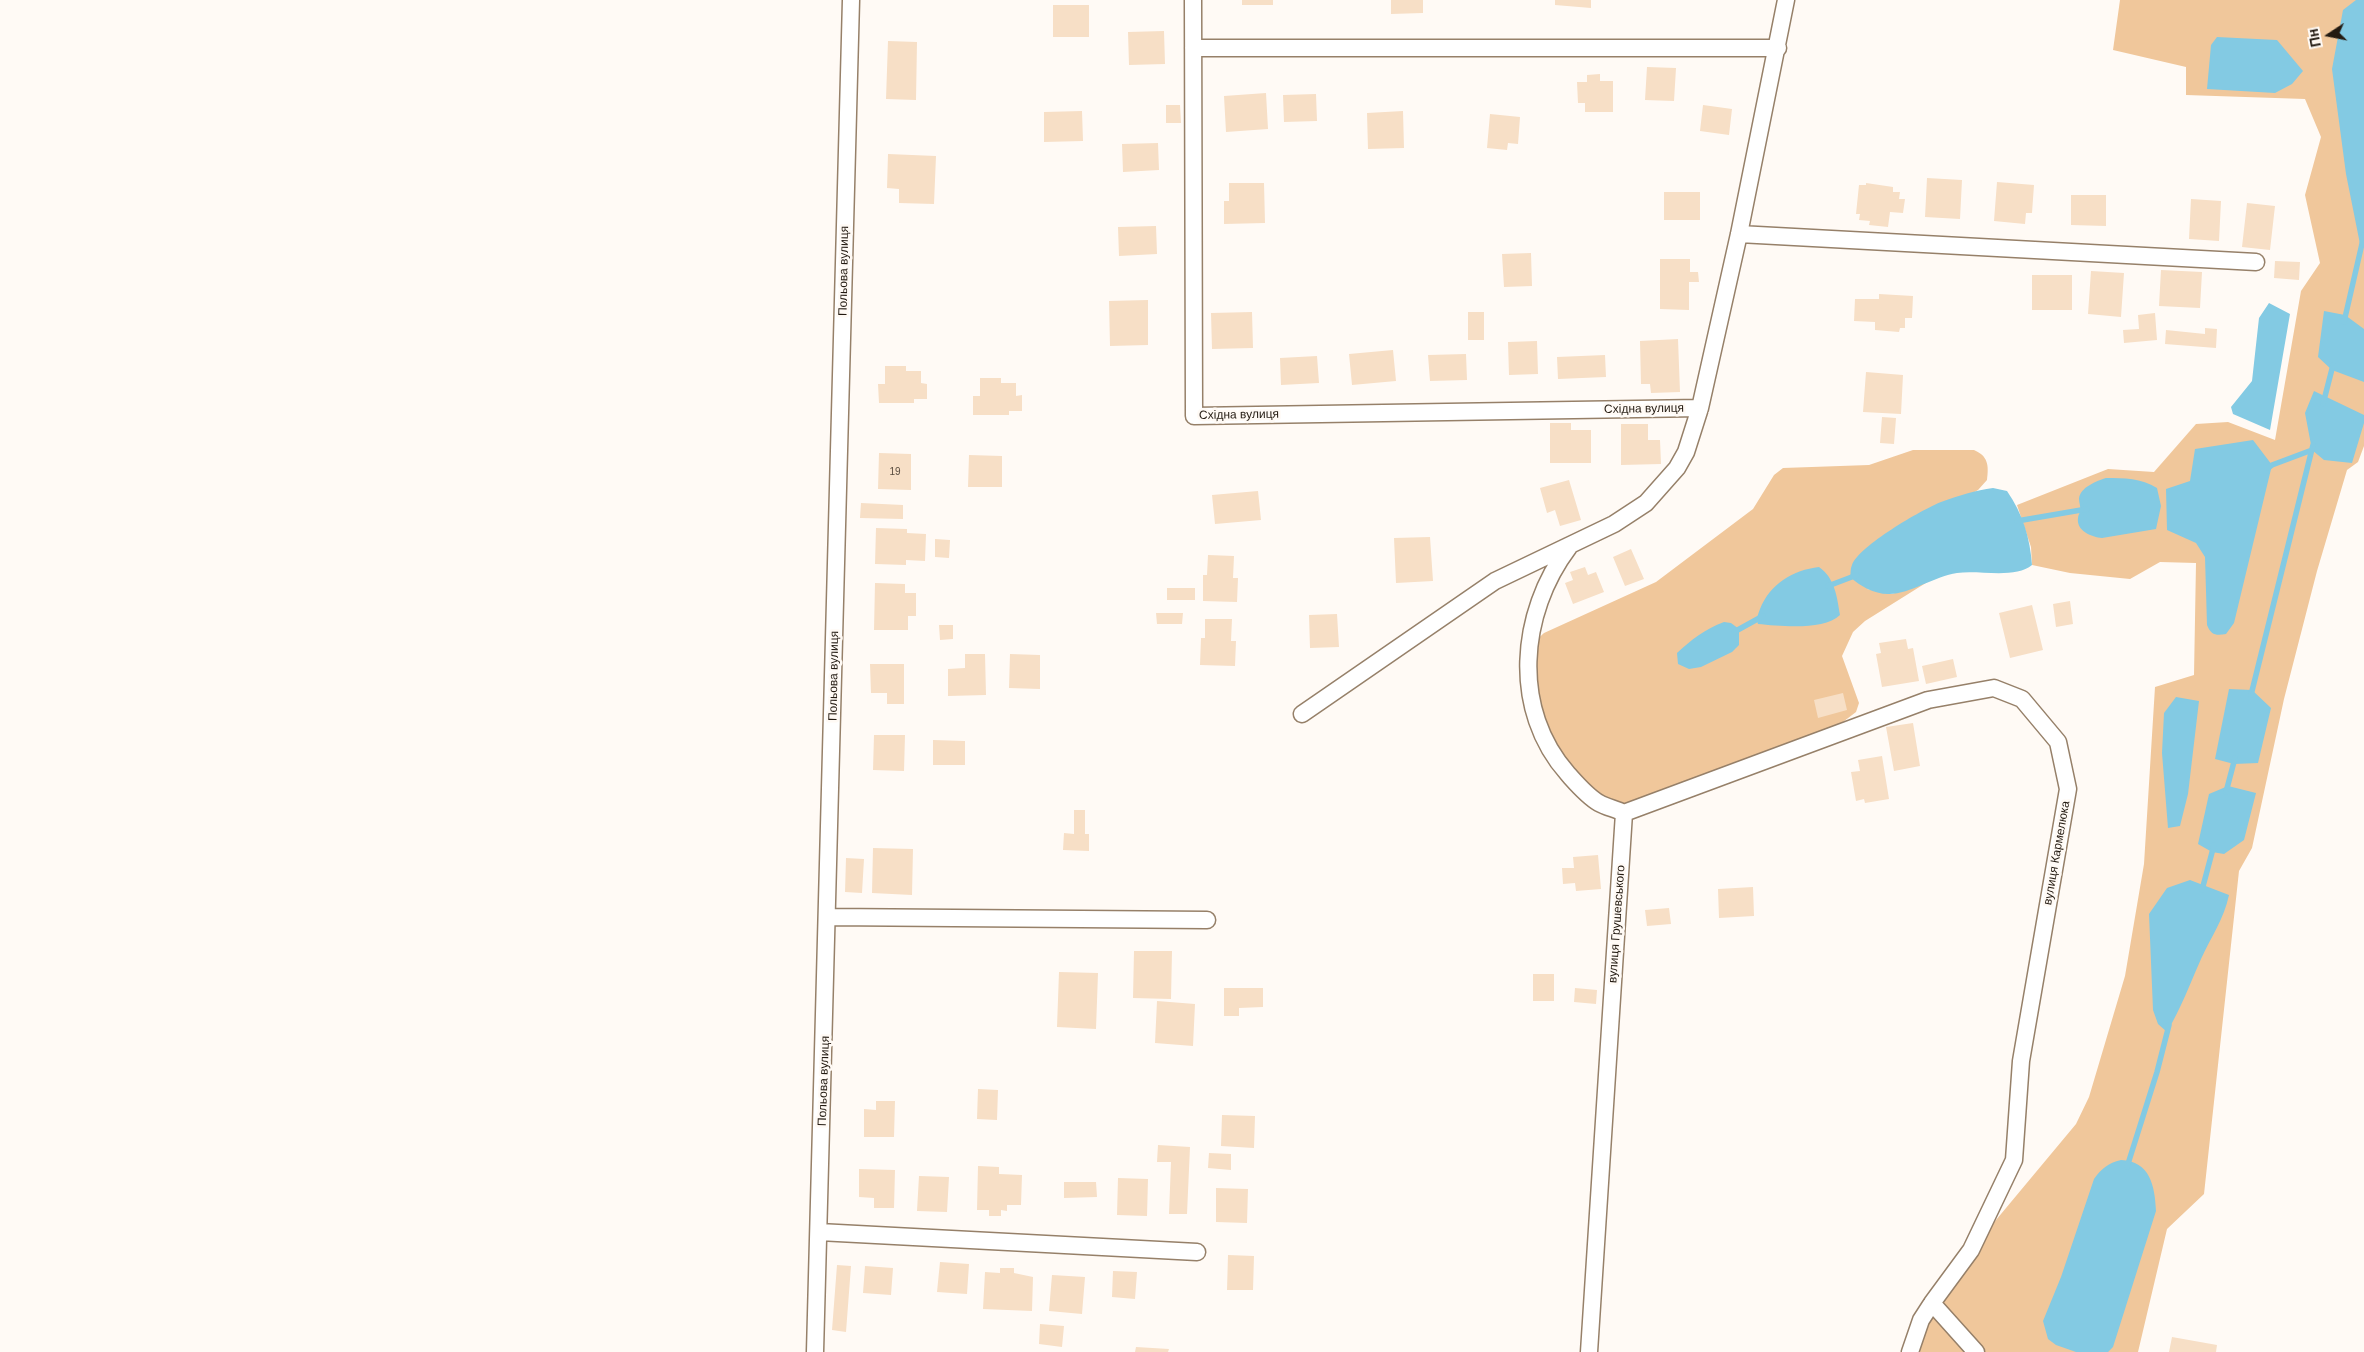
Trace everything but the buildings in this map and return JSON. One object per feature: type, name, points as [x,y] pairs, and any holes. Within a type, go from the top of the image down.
[{"type":"street","name":"Польова вулиця","points":[[815,1352],[851,0]]},
{"type":"street","name":"Східна вулиця","points":[[1193,0],[1194,416],[1700,408]]},
{"type":"street","name":"Східна вулиця","points":[[1302,714],[1495,581],[1622,519],[1646,503],[1668,481],[1686,452],[1700,408],[1739,234],[1778,48],[1786,0]]},
{"type":"street","points":[[1193,48],[1778,48]]},
{"type":"street","points":[[1739,234],[2256,262]]},
{"type":"street","points":[[1571,545],[1553,568],[1538,604],[1534,620],[1529,663],[1532,706],[1548,747],[1579,787],[1599,802],[1624,813]]},
{"type":"street","name":"вулиця Кармелюка","points":[[1624,813],[1928,700],[1994,688],[2022,699],[2058,742],[2068,789],[2021,1061],[2014,1160],[1972,1250],[1932,1303],[1922,1320],[1910,1352]]},
{"type":"street","name":"вулиця Грушевського","points":[[1589,1352],[1624,813]]},
{"type":"street","points":[[828,917],[1206,920]]},
{"type":"street","points":[[819,1232],[1197,1252]]},
{"type":"street","points":[[1932,1303],[1976,1352]]},
{"type":"shaded area","points":[[2120,0],[2364,0],[2364,446],[2358,462],[2347,470],[2317,571],[2284,699],[2252,848],[2239,871],[2204,1194],[2167,1229],[2138,1352],[1910,1352],[1971,1250],[2076,1124],[2089,1097],[2125,976],[2144,864],[2155,687],[2194,675],[2196,563],[2160,562],[2130,579],[2070,573],[2032,565],[2031,547],[2017,505],[2108,469],[2154,472],[2196,424],[2228,422],[2275,440],[2301,291],[2320,263],[2305,195],[2321,137],[2305,99],[2186,95],[2186,67],[2113,50]]},
{"type":"shaded area","points":[[1913,450],[1974,450],[1979,452],[1985,458],[1988,470],[1987,480],[1978,490],[1870,555],[1867,589],[1892,594],[1929,581],[1865,621],[1853,632],[1842,656],[1859,703],[1856,712],[1818,741],[1624,813],[1599,803],[1548,747],[1530,646],[1544,633],[1656,582],[1753,509],[1774,475],[1783,468],[1869,465]]},
{"type":"water","points":[[2356,0],[2364,0],[2364,247],[2361,249],[2346,174],[2332,69],[2343,10]]},
{"type":"water","points":[[2217,37],[2277,40],[2303,71],[2292,84],[2275,93],[2207,89],[2211,45]]},
{"type":"water","points":[[2269,303],[2290,314],[2270,430],[2233,414],[2231,407],[2252,381],[2259,318]]},
{"type":"water","points":[[2324,311],[2345,315],[2364,329],[2364,382],[2332,370],[2318,357]]},
{"type":"water","points":[[2314,391],[2364,415],[2364,423],[2352,463],[2324,460],[2312,450],[2305,413]]},
{"type":"water","points":[[2253,440],[2272,465],[2234,623],[2226,634],[2217,635],[2210,631],[2207,625],[2205,557],[2196,543],[2167,530],[2166,489],[2190,481],[2195,449]]},
{"type":"water","points":[[2106,478],[2139,480],[2157,488],[2161,506],[2156,529],[2102,538],[2089,535],[2082,530],[2078,523],[2080,495],[2090,485]]},
{"type":"water","points":[[1993,488],[2007,491],[2017,508],[2030,545],[2032,565],[2017,572],[1957,573],[1896,594],[1883,594],[1872,591],[1850,577],[1851,566],[1857,557],[1866,548],[1906,520],[1941,502],[1960,495]]},
{"type":"water","points":[[1819,567],[1832,582],[1840,615],[1833,620],[1813,625],[1758,624],[1757,618],[1764,600],[1776,586],[1800,571]]},
{"type":"water","points":[[1724,622],[1731,623],[1739,629],[1739,645],[1732,652],[1701,667],[1689,669],[1678,664],[1677,653],[1699,635]]},
{"type":"water","points":[[2229,689],[2252,690],[2271,708],[2258,763],[2234,764],[2215,759]]},
{"type":"water","points":[[2176,697],[2199,701],[2188,794],[2180,826],[2168,828],[2162,753],[2164,713]]},
{"type":"water","points":[[2228,786],[2256,793],[2244,840],[2224,854],[2212,852],[2198,844],[2209,794]]},
{"type":"water","points":[[2190,880],[2229,895],[2221,920],[2167,1032],[2158,1024],[2153,1010],[2149,914],[2167,888]]},
{"type":"water","points":[[2121,1160],[2131,1161],[2145,1170],[2152,1184],[2156,1211],[2113,1347],[2108,1352],[2076,1352],[2056,1345],[2048,1339],[2043,1321],[2061,1277],[2094,1179],[2105,1167]]},
{"type":"waterway","points":[[2344,322],[2364,235]]},
{"type":"waterway","points":[[2323,404],[2333,365]]},
{"type":"waterway","points":[[2251,695],[2313,445]]},
{"type":"waterway","points":[[2268,468],[2312,450]]},
{"type":"waterway","points":[[2017,521],[2087,509]]},
{"type":"waterway","points":[[1828,586],[1857,575]]},
{"type":"waterway","points":[[1734,632],[1763,616]]},
{"type":"waterway","points":[[2226,792],[2235,758]]},
{"type":"waterway","points":[[2202,890],[2214,845]]},
{"type":"waterway","points":[[2127,1167],[2157,1072],[2169,1025]]}]
